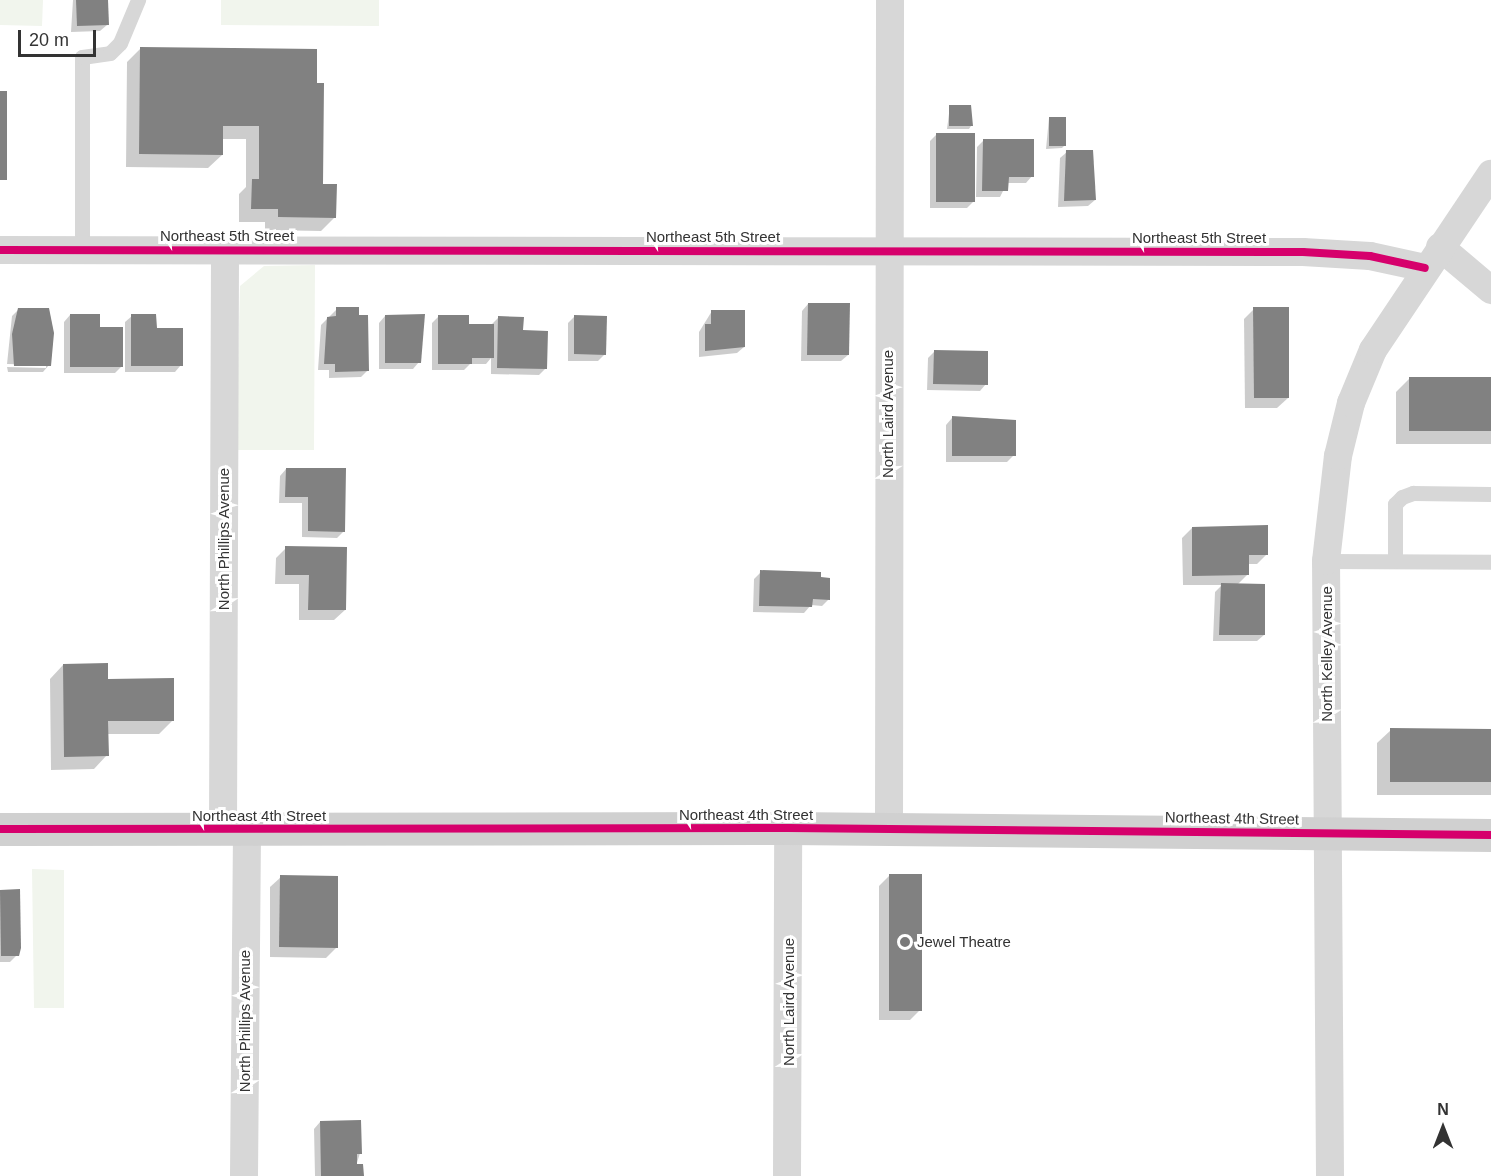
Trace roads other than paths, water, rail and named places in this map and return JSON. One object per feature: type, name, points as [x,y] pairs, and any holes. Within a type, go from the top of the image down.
[{"type":"main road","name":"Northeast 4th Street","points":[[0,829],[788,828],[1491,834]]},
{"type":"street","name":"North Laird Avenue","points":[[888,829],[890,0]]},
{"type":"street","name":"North Kelley Avenue","points":[[1330,1176],[1326,561],[1338,456],[1351,403],[1373,350],[1491,174]]},
{"type":"street","name":"North Phillips Avenue","points":[[225,249],[235,830],[244,1176]]},
{"type":"street","name":"Northeast 5th Street","points":[[0,250],[1347,253],[1433,258],[1491,290]]},
{"type":"street","name":"North Laird Avenue","points":[[787,1176],[788,828]]},
{"type":"lane","points":[[82,249],[82,57],[110,53],[120,44],[138,0]]},
{"type":"lane","points":[[1395,561],[1395,504],[1402,497],[1413,493],[1491,494]]},
{"type":"lane","points":[[1326,561],[1491,562]]},
{"type":"place","name":"Jewel Theatre","points":[[905,942]]}]
